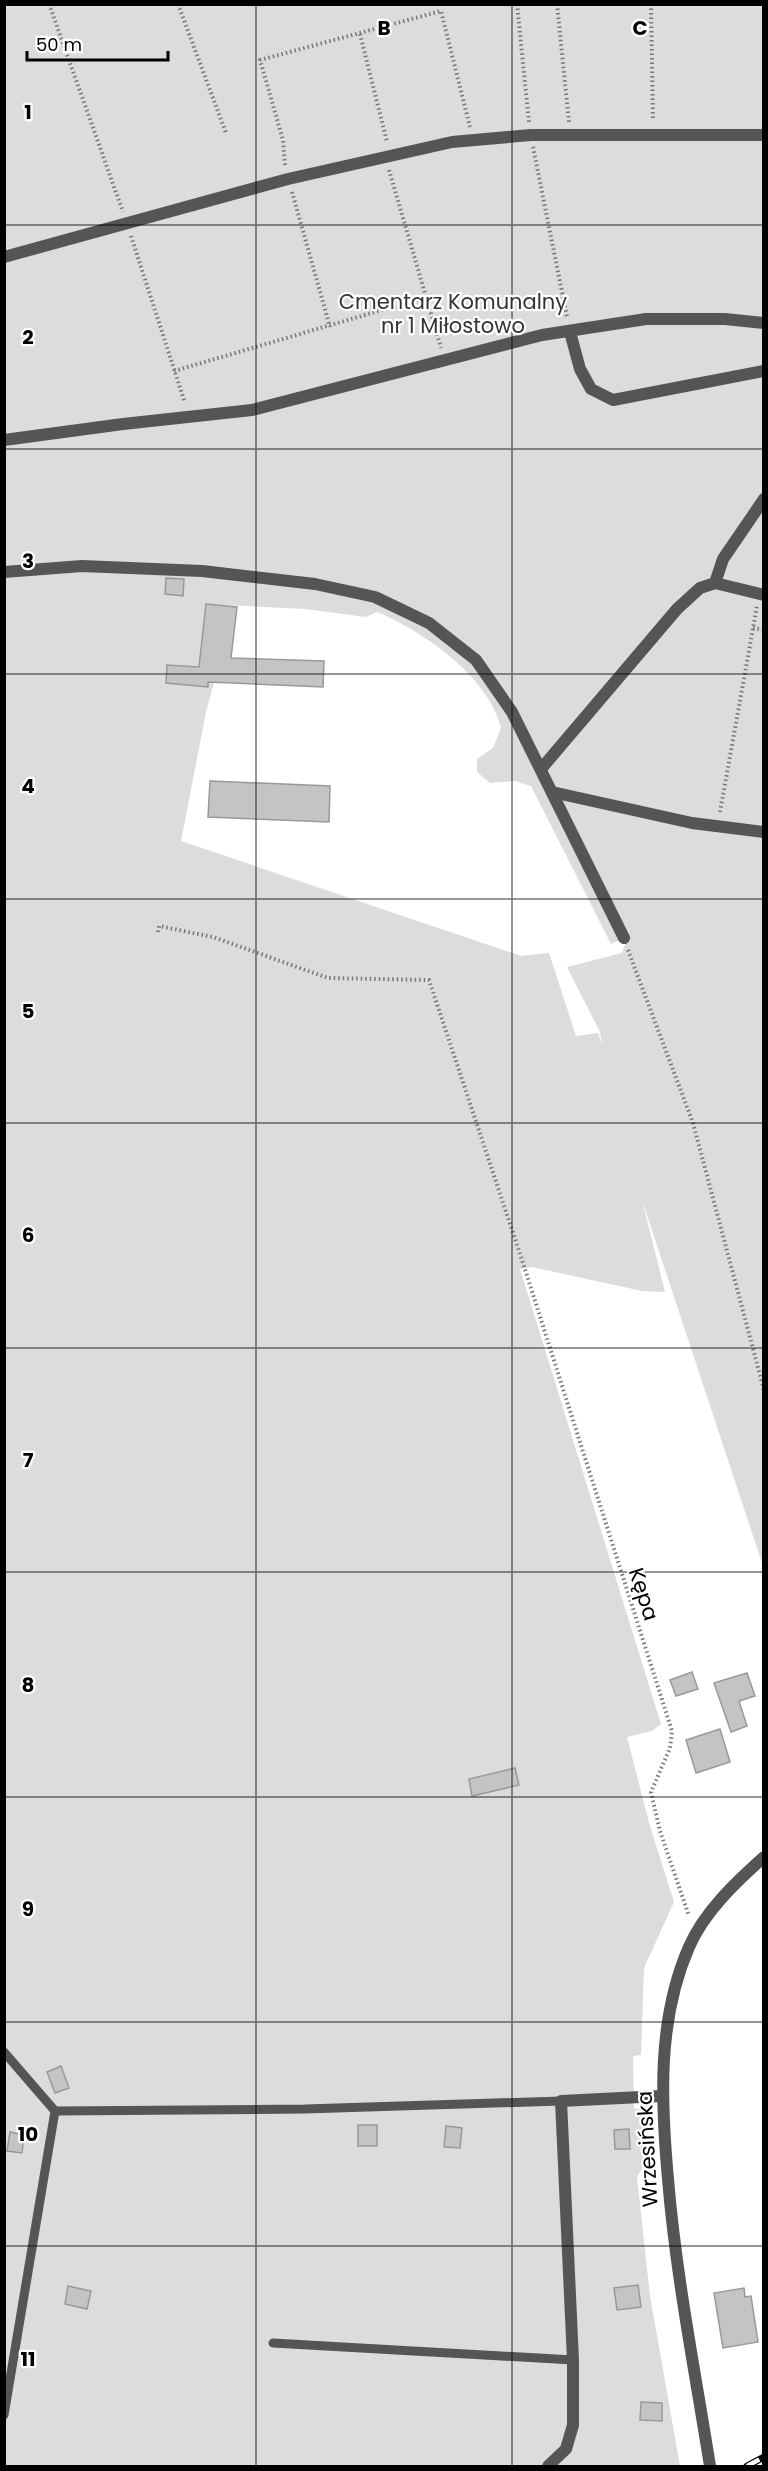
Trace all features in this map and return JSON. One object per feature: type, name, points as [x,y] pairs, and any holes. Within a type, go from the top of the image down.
[{"type":"street","points":[[4,258],[288,179],[387,155],[473,139],[531,135],[764,135]]},
{"type":"street","points":[[4,440],[252,410],[356,386],[444,360],[542,335],[646,320],[725,319],[764,323]]},
{"type":"street","points":[[570,332],[580,369],[591,389],[613,400],[764,371]]},
{"type":"street","points":[[715,583],[723,559],[764,499]]},
{"type":"street","points":[[4,572],[82,566],[202,571],[315,584],[375,597],[429,623],[476,660],[512,712],[624,938]]},
{"type":"street","points":[[541,769],[677,609],[700,588],[715,583],[761,594]]},
{"type":"street","points":[[552,792],[634,812],[718,827],[764,832]]},
{"type":"street","name":"Wrzesińska","points":[[710,2466],[684,2317],[671,2218],[662,2096],[672,1998],[680,1970],[695,1935],[725,1895],[764,1857]]},
{"type":"street","points":[[548,2466],[566,2449],[573,2425],[573,2360],[561,2101],[662,2096]]},
{"type":"lane","points":[[4,2052],[55,2111],[305,2109],[561,2101]]},
{"type":"lane","points":[[4,2415],[55,2111]]},
{"type":"lane","points":[[273,2343],[573,2360]]},
{"type":"path","points":[[178,4],[226,132]]},
{"type":"path","points":[[517,4],[531,135],[570,332]]},
{"type":"path","points":[[557,4],[570,135]]},
{"type":"path","points":[[651,4],[654,134]]},
{"type":"path","points":[[330,327],[288,179],[283,140],[260,60],[441,11],[473,139]]},
{"type":"path","points":[[360,34],[387,155],[444,360]]},
{"type":"path","points":[[174,371],[426,297]]},
{"type":"path","points":[[718,827],[761,594]]},
{"type":"path","points":[[753,628],[764,630]]},
{"type":"path","name":"Kępa","points":[[158,932],[159,926],[213,937],[328,978],[429,980],[522,1260],[672,1731],[670,1748],[651,1792],[660,1831],[695,1935]]},
{"type":"path","points":[[624,938],[693,1123],[764,1390]]},
{"type":"green space","name":"Cmentarz Komunalny nr 1 Miłostowo","points":[[5,5],[763,5],[763,1566],[642,1200],[665,1292],[642,1291],[532,1267],[520,1269],[661,1724],[652,1731],[627,1737],[650,1826],[674,1902],[644,1968],[641,2055],[633,2056],[634,2109],[643,2109],[647,2161],[637,2177],[650,2296],[680,2466],[5,2466]],"holes":[[[206,604],[305,609],[366,617],[377,612],[395,620],[452,658],[483,691],[494,709],[501,728],[493,748],[477,759],[477,772],[490,783],[515,781],[531,786],[611,944],[628,936],[622,953],[567,967],[600,1032],[602,1044],[598,1033],[576,1036],[549,953],[521,956],[181,841],[206,712],[214,683],[216,648],[201,646]]]},
{"type":"building","points":[[166,578],[184,579],[183,596],[165,594]]},
{"type":"building","points":[[206,604],[237,607],[231,658],[324,661],[323,687],[208,682],[208,687],[166,683],[167,665],[199,667]]},
{"type":"building","points":[[210,781],[330,786],[329,822],[208,817]]},
{"type":"building","points":[[692,1672],[698,1689],[676,1696],[670,1680]]},
{"type":"building","points":[[747,1673],[755,1696],[739,1701],[747,1726],[731,1732],[714,1683]]},
{"type":"building","points":[[720,1729],[730,1762],[696,1773],[686,1740]]},
{"type":"building","points":[[515,1768],[519,1785],[472,1796],[469,1779]]},
{"type":"building","points":[[61,2066],[69,2088],[55,2093],[47,2072]]},
{"type":"building","points":[[358,2125],[377,2125],[377,2146],[358,2146]]},
{"type":"building","points":[[446,2126],[462,2128],[460,2148],[444,2147]]},
{"type":"building","points":[[629,2129],[630,2149],[615,2149],[614,2130]]},
{"type":"building","points":[[10,2132],[24,2135],[22,2153],[7,2151]]},
{"type":"building","points":[[638,2285],[641,2307],[617,2310],[614,2288]]},
{"type":"building","points":[[68,2286],[91,2291],[87,2309],[65,2304]]},
{"type":"building","points":[[744,2288],[745,2297],[751,2296],[758,2342],[723,2348],[714,2293]]},
{"type":"building","points":[[641,2402],[662,2403],[662,2421],[640,2420]]},
{"type":"railway","points":[[747,2466],[764,2457]]}]
